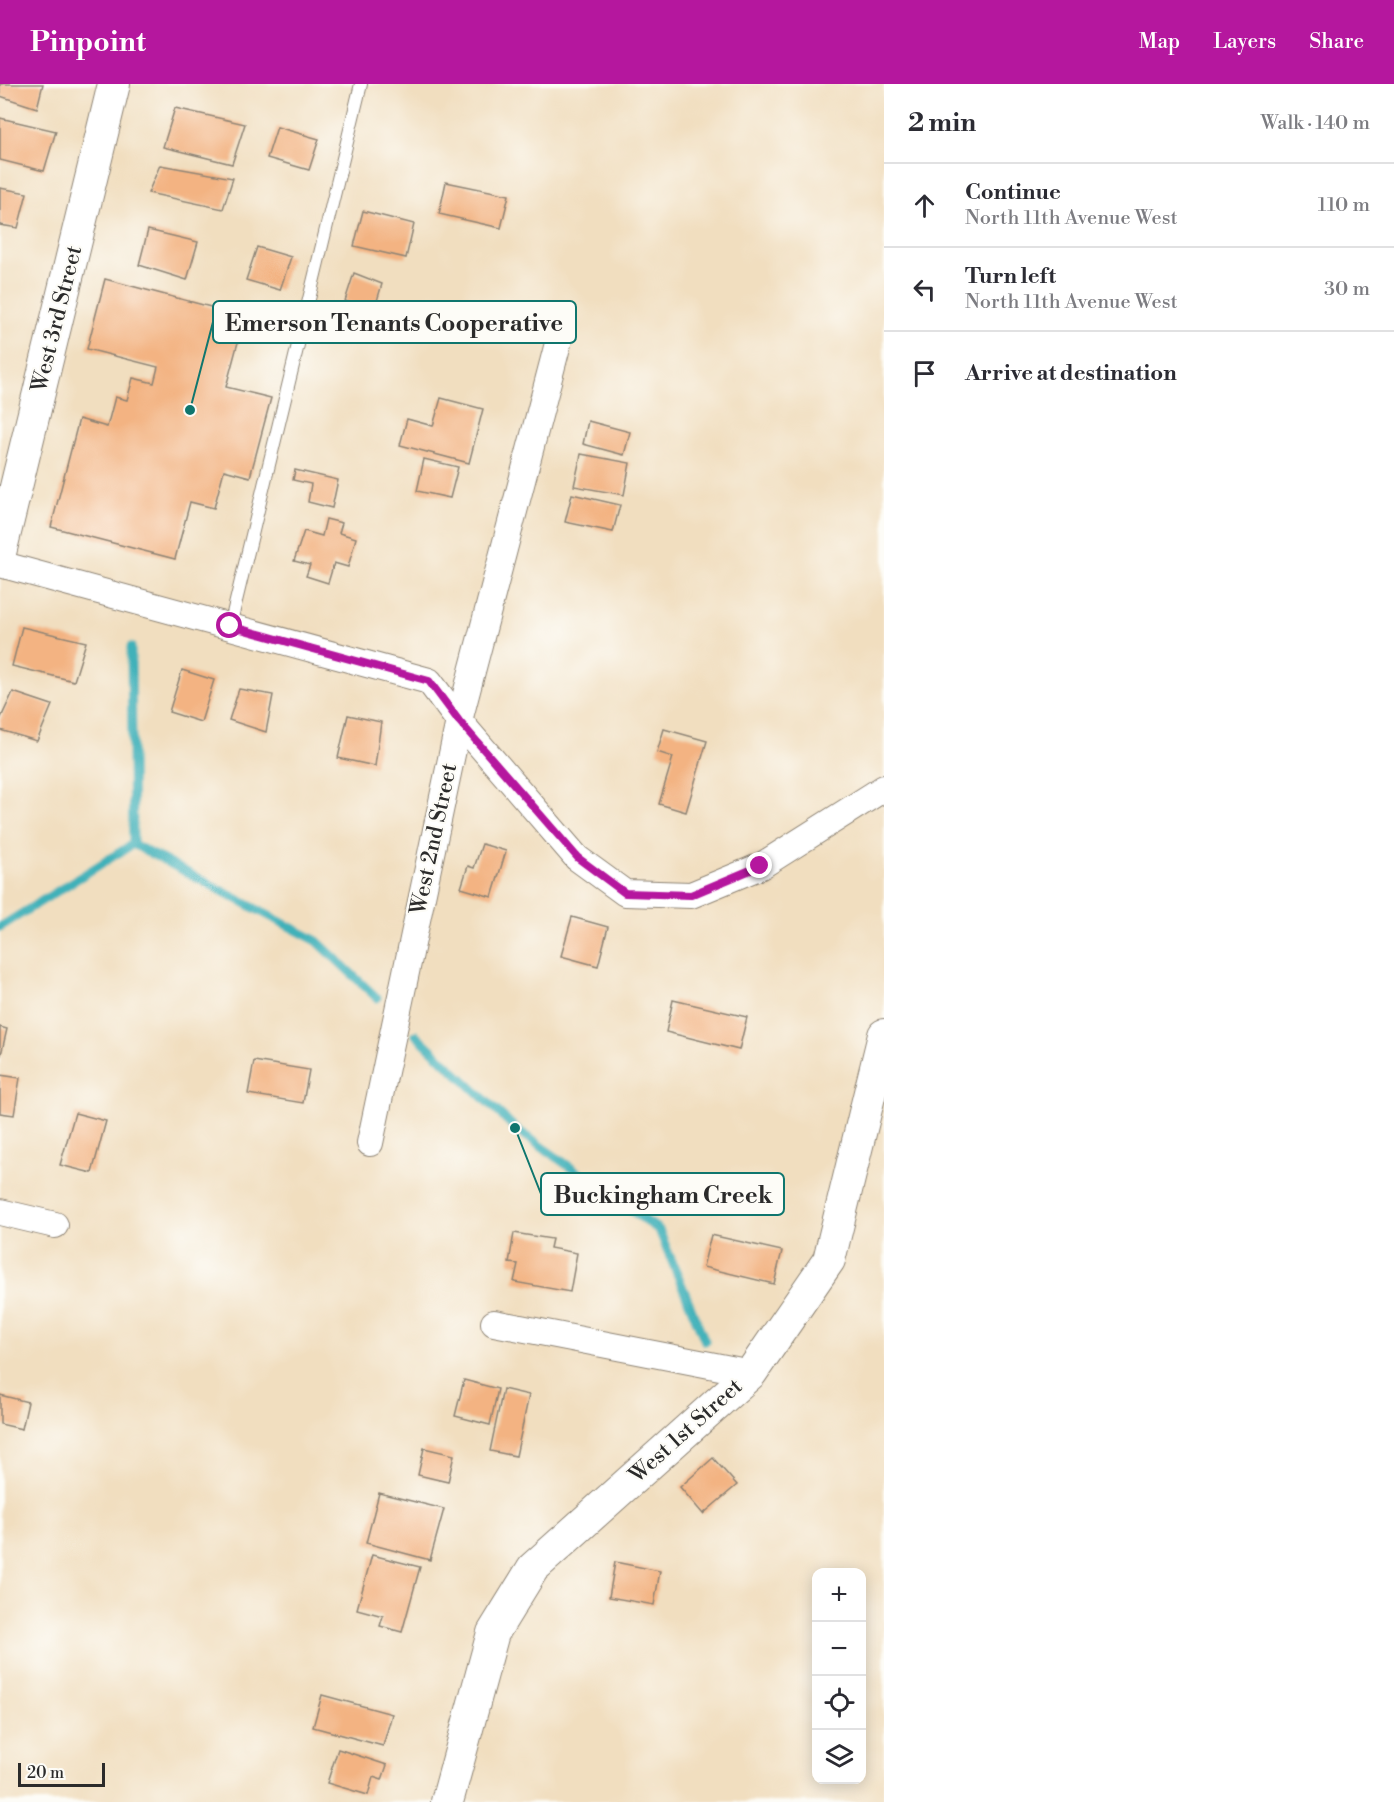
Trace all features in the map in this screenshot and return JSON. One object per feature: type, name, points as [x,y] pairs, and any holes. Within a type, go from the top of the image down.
[{"type":"street","name":"West 3rd Street","points":[[0,553],[114,84]]},
{"type":"street","name":"West 2nd Street","points":[[370,1143],[459,721],[562,328]]},
{"type":"street","points":[[0,564],[429,681],[459,721],[578,858],[625,893],[691,895],[760,866],[884,788]]},
{"type":"street","name":"West 1st Street","points":[[447,1802],[493,1633],[533,1568],[750,1373],[829,1260],[884,1035]]},
{"type":"street","points":[[0,1212],[55,1225]]},
{"type":"street","points":[[494,1323],[750,1373]]},
{"type":"lane","points":[[230,626],[361,84]]},
{"type":"building","points":[[0,84],[43,84],[37,108],[0,96]]},
{"type":"building","points":[[175,108],[245,124],[232,164],[163,147]]},
{"type":"building","points":[[0,118],[56,131],[44,171],[0,160]]},
{"type":"building","points":[[277,127],[319,139],[309,170],[267,158]]},
{"type":"building","points":[[160,165],[233,178],[223,209],[148,193]]},
{"type":"building","points":[[446,182],[509,195],[501,228],[439,214]]},
{"type":"building","points":[[0,188],[27,193],[18,228],[0,225]]},
{"type":"building","points":[[363,211],[414,224],[406,258],[354,246]]},
{"type":"building","points":[[148,230],[198,242],[187,280],[139,265]]},
{"type":"building","points":[[257,247],[291,257],[280,290],[246,280]]},
{"type":"building","points":[[354,273],[382,284],[374,311],[345,301]]},
{"type":"building","points":[[105,279],[245,316],[226,387],[271,398],[250,477],[224,470],[214,508],[190,502],[175,559],[51,527],[79,419],[107,427],[115,397],[127,400],[133,378],[154,383],[158,367],[87,349]]},
{"type":"building","points":[[441,398],[483,409],[469,463],[400,445],[407,419],[433,426]]},
{"type":"building","points":[[588,421],[630,432],[624,455],[583,444]]},
{"type":"building","points":[[581,454],[630,463],[624,495],[574,486]]},
{"type":"building","points":[[424,459],[458,467],[450,498],[417,491]]},
{"type":"building","points":[[295,470],[338,480],[332,508],[308,502],[311,484],[293,480]]},
{"type":"building","points":[[572,494],[620,505],[613,532],[565,522]]},
{"type":"building","points":[[326,519],[342,523],[339,533],[356,538],[348,567],[334,563],[328,583],[306,576],[310,565],[294,561],[304,531],[322,536]]},
{"type":"building","points":[[22,627],[86,642],[74,681],[12,666]]},
{"type":"building","points":[[182,670],[214,680],[201,722],[169,712]]},
{"type":"building","points":[[239,689],[273,695],[266,732],[229,720]]},
{"type":"building","points":[[13,692],[52,705],[37,741],[0,730],[0,720]]},
{"type":"building","points":[[348,715],[381,722],[375,766],[338,758]]},
{"type":"building","points":[[664,729],[707,741],[686,812],[659,804],[673,757],[657,752]]},
{"type":"building","points":[[482,844],[506,851],[492,897],[461,888],[468,866],[474,868]]},
{"type":"building","points":[[572,917],[608,927],[598,966],[561,956]]},
{"type":"building","points":[[673,1000],[747,1017],[739,1050],[666,1032]]},
{"type":"building","points":[[0,1027],[7,1029],[1,1055],[0,1055]]},
{"type":"building","points":[[254,1061],[309,1070],[303,1103],[248,1094]]},
{"type":"building","points":[[0,1075],[20,1078],[14,1115],[0,1113]]},
{"type":"building","points":[[75,1113],[106,1121],[92,1173],[60,1165]]},
{"type":"building","points":[[514,1233],[552,1239],[550,1248],[577,1253],[570,1292],[514,1282],[518,1264],[509,1263]]},
{"type":"building","points":[[711,1235],[782,1251],[774,1284],[703,1267]]},
{"type":"building","points":[[464,1380],[498,1389],[490,1425],[455,1416]]},
{"type":"building","points":[[503,1389],[529,1395],[516,1456],[490,1451]]},
{"type":"building","points":[[0,1395],[28,1402],[22,1429],[0,1424]]},
{"type":"building","points":[[424,1448],[454,1455],[448,1482],[418,1475]]},
{"type":"building","points":[[713,1458],[737,1485],[703,1514],[680,1487]]},
{"type":"building","points":[[379,1493],[444,1509],[430,1560],[366,1543]]},
{"type":"building","points":[[372,1555],[420,1567],[402,1632],[380,1626],[383,1616],[357,1609]]},
{"type":"building","points":[[615,1562],[660,1571],[654,1605],[609,1597]]},
{"type":"building","points":[[322,1695],[392,1714],[383,1746],[313,1727]]},
{"type":"building","points":[[338,1749],[387,1765],[382,1780],[373,1777],[368,1795],[327,1783]]},
{"type":"waterway","points":[[131,647],[133,844]]},
{"type":"waterway","points":[[0,927],[133,844],[317,941],[377,998]]},
{"type":"waterway","points":[[416,1035],[515,1128],[659,1230],[705,1341]]},
{"type":"place","name":"Emerson Tenants Cooperative","points":[[190,410]]},
{"type":"place","name":"Buckingham Creek","points":[[515,1128]]},
{"type":"route","points":[[230,626],[429,681],[459,721],[578,858],[625,893],[691,895],[760,866]]}]
